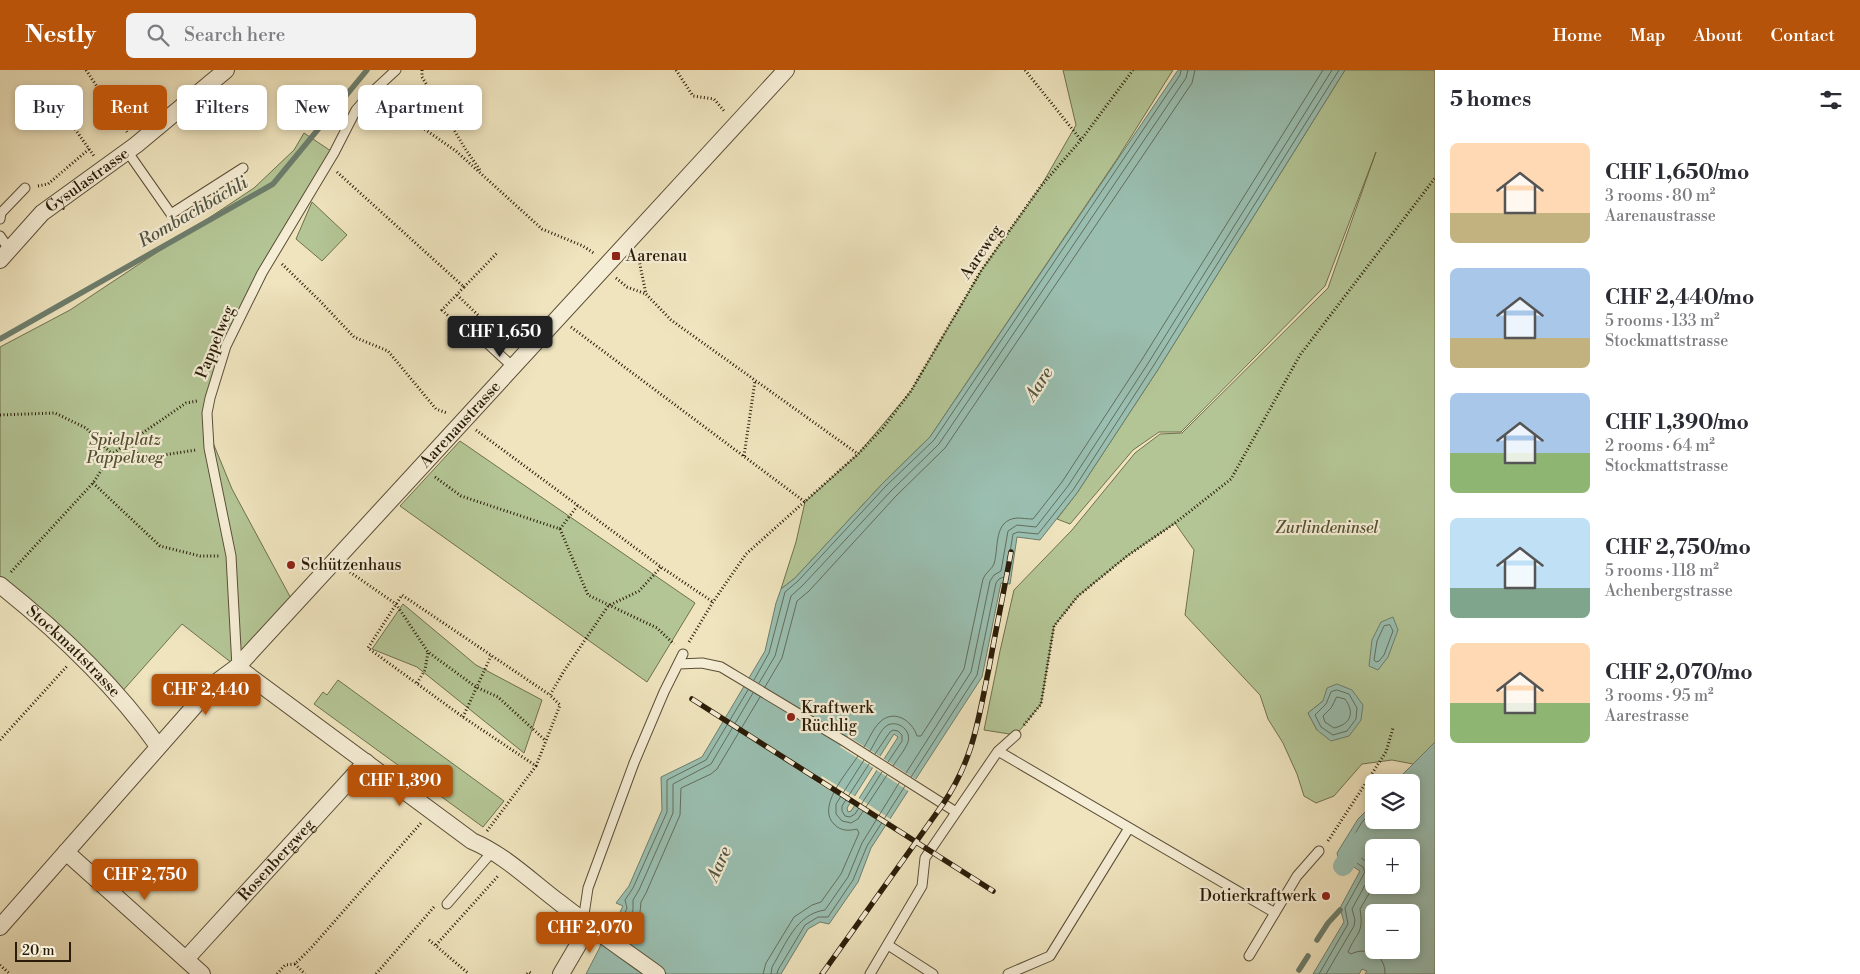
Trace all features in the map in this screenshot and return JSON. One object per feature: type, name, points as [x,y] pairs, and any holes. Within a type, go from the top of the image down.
[{"type":"street","name":"Gysulastrasse","points":[[5,254],[42,213],[131,148],[226,70]]},
{"type":"street","name":"Aarenaustrasse","points":[[237,667],[786,70]]},
{"type":"street","name":"Stockmattstrasse","points":[[3,581],[119,695],[158,746]]},
{"type":"street","points":[[0,927],[214,684],[237,667],[472,841],[509,864],[657,974]]},
{"type":"street","name":"Rosenbergweg","points":[[186,959],[366,762]]},
{"type":"street","points":[[66,852],[202,974]]},
{"type":"street","points":[[561,974],[578,944],[583,920]]},
{"type":"lane","name":"Pappelweg","points":[[380,85],[396,70]]},
{"type":"lane","name":"Pappelweg","points":[[237,667],[231,556],[208,448],[207,413],[210,398],[226,346],[262,273],[358,108]]},
{"type":"lane","points":[[131,148],[171,214],[243,168]]},
{"type":"lane","points":[[0,219],[1,213],[25,188]]},
{"type":"lane","points":[[0,236],[5,254]]},
{"type":"lane","points":[[472,329],[513,367]]},
{"type":"lane","points":[[583,920],[588,888],[634,763],[664,692],[684,654]]},
{"type":"lane","points":[[679,664],[702,663],[721,667],[844,741],[956,812]]},
{"type":"lane","points":[[870,974],[922,886],[924,858],[998,751],[1016,735]]},
{"type":"lane","points":[[998,751],[1274,913]]},
{"type":"lane","points":[[1008,974],[1050,956],[1129,828]]},
{"type":"lane","points":[[1249,956],[1296,876],[1319,851]]},
{"type":"lane","points":[[444,902],[492,852]]},
{"type":"lane","points":[[888,944],[932,974]]},
{"type":"path","points":[[86,70],[131,148]]},
{"type":"path","points":[[422,70],[422,77],[484,177]]},
{"type":"path","points":[[676,70],[693,96],[714,99],[736,124]]},
{"type":"path","points":[[1025,70],[1081,140]]},
{"type":"path","name":"Aareweg","points":[[684,654],[713,602],[746,554],[858,454],[883,428],[911,391],[982,271],[1041,186],[1081,140],[1134,70]]},
{"type":"path","points":[[76,130],[103,169]]},
{"type":"path","points":[[426,130],[456,151],[542,229],[583,246],[599,257],[602,271],[627,287],[646,294],[671,320],[858,454]]},
{"type":"path","points":[[25,188],[48,184],[89,149]]},
{"type":"path","points":[[327,164],[464,287]]},
{"type":"path","points":[[1016,735],[1041,704],[1054,626],[1078,596],[1126,556],[1175,523],[1231,480],[1300,355],[1435,178]]},
{"type":"path","points":[[626,244],[639,260],[646,294]]},
{"type":"path","points":[[462,329],[442,310],[498,252]]},
{"type":"path","points":[[272,255],[320,301],[354,338],[388,351],[436,409],[464,420],[661,567],[713,602]]},
{"type":"path","points":[[559,317],[805,502]]},
{"type":"path","points":[[744,456],[755,381]]},
{"type":"path","points":[[3,581],[93,483],[112,454],[186,403],[210,398]]},
{"type":"path","points":[[0,415],[55,412],[86,428],[112,454]]},
{"type":"path","points":[[126,444],[144,458],[208,448]]},
{"type":"path","points":[[421,466],[461,496],[560,529],[588,595],[658,628],[684,654]]},
{"type":"path","points":[[93,483],[160,546],[200,556],[231,556]]},
{"type":"path","points":[[560,529],[578,505]]},
{"type":"path","points":[[334,561],[396,604],[428,652],[476,687],[498,697],[546,741]]},
{"type":"path","points":[[550,695],[608,606],[639,591],[661,567]]},
{"type":"path","points":[[472,841],[488,831],[536,766],[560,705],[550,695],[402,595],[368,648],[536,766]]},
{"type":"path","points":[[417,683],[426,670],[428,652]]},
{"type":"path","points":[[0,740],[79,654]]},
{"type":"path","points":[[463,716],[491,656]]},
{"type":"path","points":[[1319,851],[1332,836],[1386,752],[1393,728]]},
{"type":"path","points":[[277,974],[285,965],[295,964],[311,948],[431,811]]},
{"type":"path","points":[[436,946],[509,864]]},
{"type":"path","points":[[376,974],[444,902]]},
{"type":"path","points":[[429,940],[469,974]]},
{"type":"path","points":[[295,964],[305,974]]},
{"type":"path","points":[[0,965],[10,974]]},
{"type":"path","points":[[527,974],[529,972],[532,974]]},
{"type":"green space","points":[[1063,70],[1173,70],[1117,159],[930,437],[883,483],[795,578],[781,589],[796,542],[805,502],[858,454],[911,391],[981,271],[1041,186],[1076,125]]},
{"type":"green space","name":"Zurlindeninsel","points":[[1345,70],[1435,70],[1435,742],[1413,764],[1392,760],[1362,764],[1334,796],[1316,803],[1304,796],[1297,774],[1283,743],[1268,719],[1260,695],[1185,615],[1194,550],[1175,523],[1127,556],[1078,596],[1054,626],[1041,704],[1016,735],[984,730],[1014,590],[1072,530],[1135,453],[1160,434],[1182,433],[1328,288],[1376,152],[1325,286],[1181,432],[1159,432],[1133,450],[1070,524],[1057,519],[1077,493],[1157,371]],"holes":[[[1323,701],[1317,730],[1308,713]]]},
{"type":"green space","name":"Spielplatz Pappelweg","points":[[304,133],[334,153],[226,346],[207,428],[232,489],[294,604],[237,667],[182,624],[119,695],[0,585],[0,347],[70,310],[254,188],[294,150]]},
{"type":"green space","points":[[312,202],[347,235],[322,261],[296,239]]},
{"type":"green space","points":[[460,441],[695,603],[647,682],[400,506]]},
{"type":"green space","points":[[403,604],[476,665],[542,700],[524,753],[417,667],[372,649]]},
{"type":"green space","points":[[338,680],[504,801],[483,827],[314,704],[323,692],[327,695]]},
{"type":"water","name":"Aare","points":[[1178,70],[1345,70],[1157,371],[1077,493],[1040,540],[1017,537],[1010,584],[1001,583],[982,677],[871,848],[858,882],[829,924],[820,922],[808,929],[781,974],[586,974],[600,947],[604,920],[614,924],[623,906],[616,903],[629,886],[662,810],[661,777],[702,757],[765,651],[781,589],[795,578],[883,483],[930,437]],"holes":[[[894,734],[898,737],[851,811],[848,812],[847,808]]]},
{"type":"water","points":[[1393,617],[1398,630],[1388,657],[1378,670],[1369,666],[1372,640],[1381,622]]},
{"type":"water","points":[[1337,684],[1352,690],[1363,705],[1361,720],[1349,736],[1331,741],[1317,730],[1308,713],[1323,701],[1327,688]]},
{"type":"water","points":[[1435,742],[1435,974],[1365,974],[1367,971],[1362,969],[1359,974],[1313,974],[1344,922],[1340,908],[1360,871],[1338,857],[1337,853],[1358,819],[1365,812],[1365,829],[1420,829],[1420,774],[1403,774]]},
{"type":"pier","points":[[848,736],[917,780],[910,792],[840,747]]},
{"type":"pier","points":[[822,776],[856,797],[852,804],[818,783]]},
{"type":"pier","points":[[857,797],[892,820],[888,827],[852,804]]},
{"type":"waterway","name":"Rombachbächli","points":[[0,339],[273,184],[367,70]]},
{"type":"waterway","points":[[1343,866],[1361,841],[1380,829]]},
{"type":"waterway","points":[[1317,940],[1328,923],[1340,910]]},
{"type":"waterway","points":[[1299,970],[1308,956]]},
{"type":"railway","points":[[822,974],[943,804],[962,771],[978,722],[1011,552]]},
{"type":"railway","points":[[692,699],[993,891]]},
{"type":"place","name":"Aarenau","points":[[616,256]]},
{"type":"place","name":"Schützenhaus","points":[[291,565]]},
{"type":"place","name":"Kraftwerk Rüchlig","points":[[791,717]]},
{"type":"place","name":"Dotierkraftwerk","points":[[1326,896]]}]
